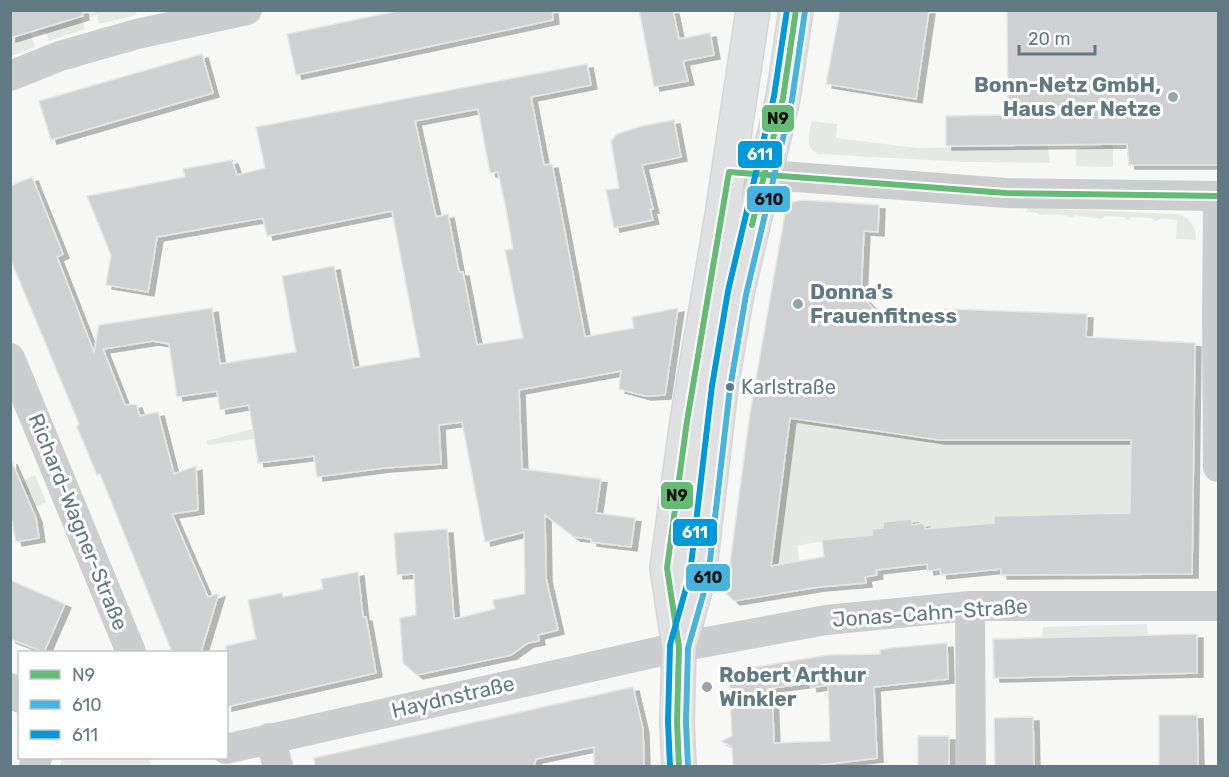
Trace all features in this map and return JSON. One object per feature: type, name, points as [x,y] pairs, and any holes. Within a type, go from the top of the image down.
[{"type":"main road","points":[[679,766],[677,722],[679,647],[667,568],[687,421],[729,172],[753,10]]},
{"type":"main road","points":[[679,647],[699,576],[721,387],[740,281],[783,98],[796,10]]},
{"type":"street","points":[[10,76],[60,56],[137,34],[247,10]]},
{"type":"street","points":[[729,172],[1006,193],[1218,196]]},
{"type":"street","points":[[1218,209],[1218,466]]},
{"type":"street","name":"Richard-Wagner-Straße","points":[[10,358],[132,651]]},
{"type":"street","points":[[970,606],[971,766]]},
{"type":"street","name":"Jonas-Cahn-Straße","points":[[679,647],[826,620],[970,606],[1218,606]]},
{"type":"street","name":"Haydnstraße","points":[[228,748],[679,647]]},
{"type":"street","points":[[270,738],[278,766]]},
{"type":"shaded area","points":[[135,10],[137,15],[99,24],[97,15],[89,18],[88,14],[99,11]]},
{"type":"shaded area","points":[[1101,11],[1112,11],[1113,167],[1076,166],[1076,149],[1103,146]]},
{"type":"shaded area","points":[[80,16],[85,29],[49,41],[46,32],[38,33],[37,29]]},
{"type":"shaded area","points":[[30,32],[35,47],[11,56],[11,38]]},
{"type":"shaded area","points":[[812,121],[837,124],[836,138],[917,148],[1048,147],[1050,163],[966,162],[818,154],[809,144]]},
{"type":"shaded area","points":[[1029,208],[1178,214],[1192,224],[1196,240],[1176,239],[1177,220],[1155,221],[1152,218],[1133,217],[1126,220],[1124,217],[1105,216],[1102,219],[1075,215],[1073,217],[1056,214],[1039,215],[1025,212]]},
{"type":"shaded area","points":[[790,418],[939,440],[1136,440],[1133,513],[994,516],[994,523],[925,529],[924,523],[912,525],[911,519],[883,522],[883,528],[872,529],[872,535],[798,545],[799,561],[771,565]]},
{"type":"shaded area","points":[[252,429],[254,439],[208,445],[206,441]]},
{"type":"shaded area","points":[[35,475],[46,502],[36,507],[31,494],[26,495],[20,482]]},
{"type":"shaded area","points":[[1147,624],[1148,635],[1042,638],[1043,627]]},
{"type":"shaded area","points":[[62,759],[148,759],[152,766],[60,766]]},
{"type":"building","points":[[10,10],[82,10],[83,16],[10,38]]},
{"type":"building","points":[[402,10],[552,10],[553,20],[296,75],[287,34]]},
{"type":"building","points":[[639,10],[673,10],[679,39],[710,33],[714,55],[683,61],[688,81],[654,87]]},
{"type":"building","points":[[840,10],[929,10],[916,99],[826,84]]},
{"type":"building","points":[[1007,10],[1218,10],[1218,165],[1129,165],[1127,144],[946,146],[946,116],[1008,115]]},
{"type":"building","points":[[202,54],[213,93],[51,140],[39,101]]},
{"type":"building","points":[[587,64],[591,85],[531,97],[544,165],[552,164],[585,337],[634,328],[632,317],[678,308],[665,395],[645,396],[619,389],[621,371],[519,390],[522,469],[601,479],[596,513],[635,518],[631,547],[591,542],[591,539],[574,537],[545,515],[546,578],[558,630],[538,635],[539,641],[528,643],[511,655],[417,675],[403,663],[400,618],[416,615],[414,574],[397,575],[394,533],[447,529],[454,619],[495,609],[493,600],[525,594],[524,532],[485,542],[462,422],[439,425],[441,464],[384,468],[317,477],[314,456],[258,463],[249,405],[220,410],[217,391],[177,397],[169,344],[153,341],[103,349],[125,405],[136,404],[140,416],[158,412],[174,474],[196,466],[198,510],[172,514],[208,597],[219,593],[201,651],[172,651],[100,474],[97,475],[77,427],[79,424],[10,258],[10,186],[32,177],[63,254],[57,257],[94,352],[99,325],[212,308],[220,364],[296,352],[282,276],[334,266],[354,368],[420,357],[392,211],[267,236],[263,218],[157,237],[148,292],[106,285],[111,255],[87,196],[185,177],[183,169],[232,160],[237,175],[265,168],[256,127]],"holes":[[[478,109],[490,173],[498,172],[513,249],[505,250],[523,338],[477,345],[463,272],[459,272],[448,214],[436,217],[415,121]]]},
{"type":"building","points":[[674,120],[681,157],[642,165],[653,209],[650,209],[653,220],[614,228],[606,190],[619,188],[611,141],[617,134],[642,126]]},
{"type":"building","points":[[803,200],[879,205],[878,232],[864,231],[861,295],[877,313],[945,316],[945,309],[1087,314],[1086,337],[1195,343],[1192,574],[1001,575],[1001,569],[941,575],[940,569],[928,571],[927,564],[876,570],[877,575],[865,577],[866,583],[819,587],[734,601],[726,593],[750,413],[785,213],[793,202]],"holes":[[[790,418],[939,440],[1131,440],[1130,513],[994,516],[994,523],[925,529],[924,523],[912,525],[912,519],[883,522],[883,528],[872,529],[872,535],[822,540],[824,557],[771,566]]]},
{"type":"building","points":[[11,460],[36,518],[39,538],[16,542],[12,522],[10,522]]},
{"type":"building","points":[[358,572],[363,617],[366,617],[376,673],[228,707],[228,651],[226,651],[226,646],[256,639],[248,600],[282,593],[283,597],[323,589],[321,579]]},
{"type":"building","points":[[10,580],[65,604],[44,651],[10,639]]},
{"type":"building","points":[[1197,634],[1197,673],[994,678],[993,639]]},
{"type":"building","points":[[947,643],[948,679],[874,687],[877,758],[814,766],[733,766],[732,747],[721,741],[732,736],[729,679],[736,670],[828,655],[880,654],[880,650]],"holes":[[[810,683],[811,688],[828,685],[830,741],[774,743],[772,688]]]},
{"type":"building","points":[[633,687],[643,729],[644,766],[594,766],[594,747],[536,759],[534,766],[315,766],[314,758]]},
{"type":"building","points":[[1159,715],[1197,715],[1198,766],[1159,766]]},
{"type":"building","points":[[1033,717],[1034,766],[995,766],[994,718]]},
{"type":"building","points":[[918,736],[949,736],[949,766],[918,766]]},
{"type":"transit line","name":"611","points":[[670,766],[668,722],[670,645],[690,574],[712,386],[728,291],[774,96],[787,10]]},
{"type":"transit line","name":"N9","points":[[752,225],[783,98],[796,10]]},
{"type":"transit line","name":"610","points":[[688,766],[686,722],[688,648],[708,578],[730,388],[746,295],[792,100],[805,11]]},
{"type":"transit line","name":"N9","points":[[679,766],[677,722],[679,647],[667,568],[687,421],[729,172],[1006,193],[1218,196]]},
{"type":"place","name":"Bonn-Netz GmbH, Haus der Netze","points":[[1173,97]]},
{"type":"place","name":"Donna's Frauenfitness","points":[[798,304]]},
{"type":"place","name":"Karlstraße","points":[[730,387]]},
{"type":"place","name":"Robert Arthur Winkler","points":[[707,687]]}]
